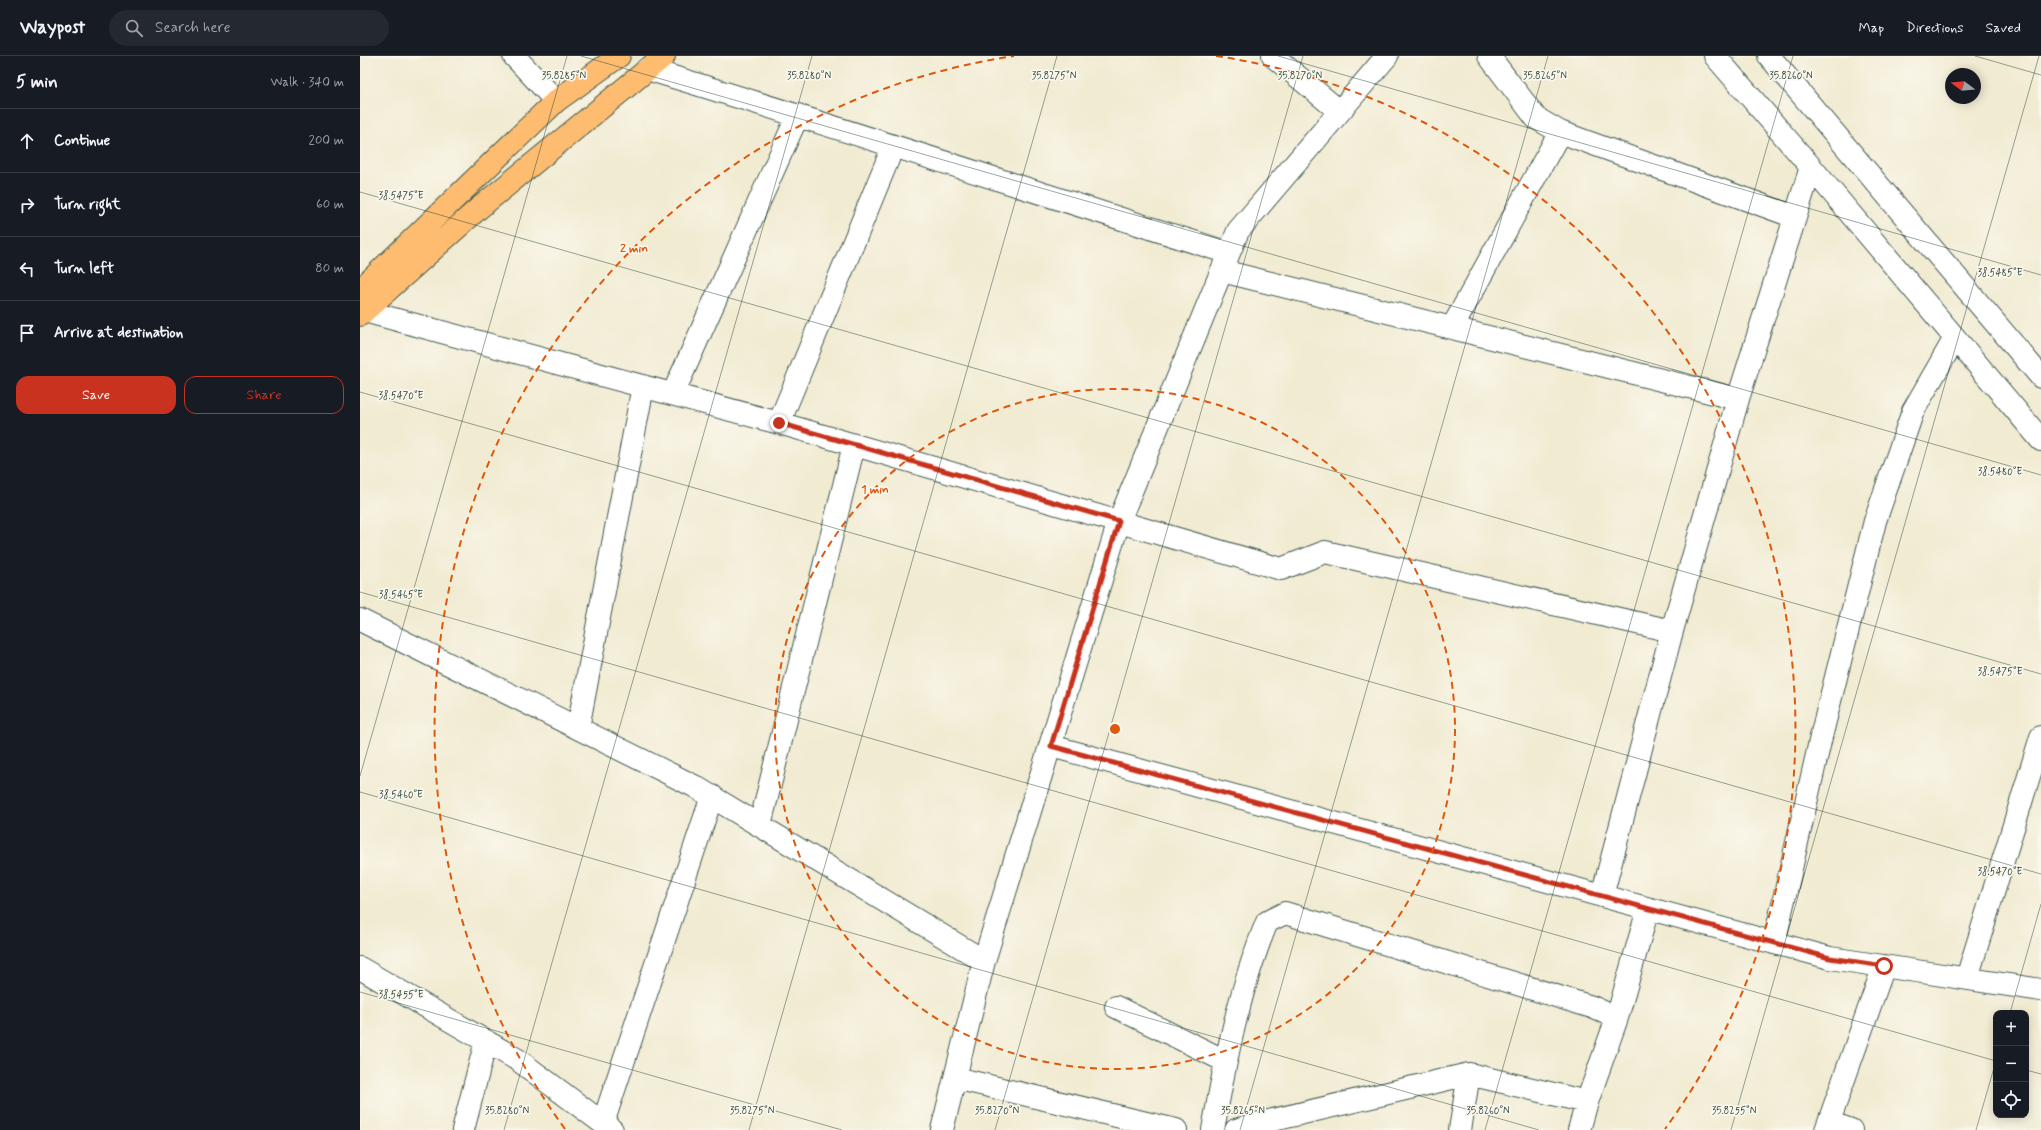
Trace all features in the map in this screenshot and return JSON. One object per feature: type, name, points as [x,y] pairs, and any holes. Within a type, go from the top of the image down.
[{"type":"main road","points":[[361,305],[556,101],[619,56]]},
{"type":"main road","points":[[361,305],[664,56]]},
{"type":"street","points":[[514,56],[556,101]]},
{"type":"street","points":[[1273,56],[1339,111]]},
{"type":"street","points":[[942,1130],[984,961],[1119,521],[1238,230],[1339,111],[1388,56]]},
{"type":"street","points":[[1489,56],[1536,118],[1560,132],[1795,217]]},
{"type":"street","points":[[1715,56],[1811,167],[2041,440]]},
{"type":"street","points":[[1769,56],[2041,377]]},
{"type":"street","points":[[647,69],[798,115],[1226,262],[1452,328],[1738,399]]},
{"type":"street","points":[[673,394],[798,115]]},
{"type":"street","points":[[1452,328],[1560,132]]},
{"type":"street","points":[[779,423],[893,147]]},
{"type":"street","points":[[1602,896],[1672,631],[1738,399],[1811,167]]},
{"type":"street","points":[[361,305],[643,386],[779,423],[1281,569],[1325,552],[1672,631]]},
{"type":"street","points":[[1774,943],[1822,737],[1875,521],[1913,411],[1955,338]]},
{"type":"street","points":[[578,728],[643,386]]},
{"type":"street","points":[[760,825],[854,445]]},
{"type":"street","points":[[360,620],[694,786],[984,961]]},
{"type":"street","points":[[1967,978],[2041,737]]},
{"type":"street","points":[[1051,746],[1830,958],[2041,990]]},
{"type":"street","points":[[360,968],[518,1060],[608,1126],[712,796]]},
{"type":"street","points":[[1579,1130],[1587,1102],[1617,1018],[1648,908]]},
{"type":"street","points":[[1213,1130],[1225,1061],[1257,944],[1267,922],[1285,913],[1592,1007],[1617,1018]]},
{"type":"street","points":[[1851,1130],[1828,1126],[1884,966]]},
{"type":"street","points":[[1116,1007],[1225,1061]]},
{"type":"street","points":[[463,1130],[486,1041]]},
{"type":"street","points":[[1236,1130],[1252,1124],[1469,1074],[1587,1102]]},
{"type":"street","points":[[1460,1130],[1469,1074]]},
{"type":"street","points":[[955,1078],[1176,1130]]},
{"type":"route","points":[[779,423],[1119,521],[1051,746],[1830,958],[1884,966]]}]
